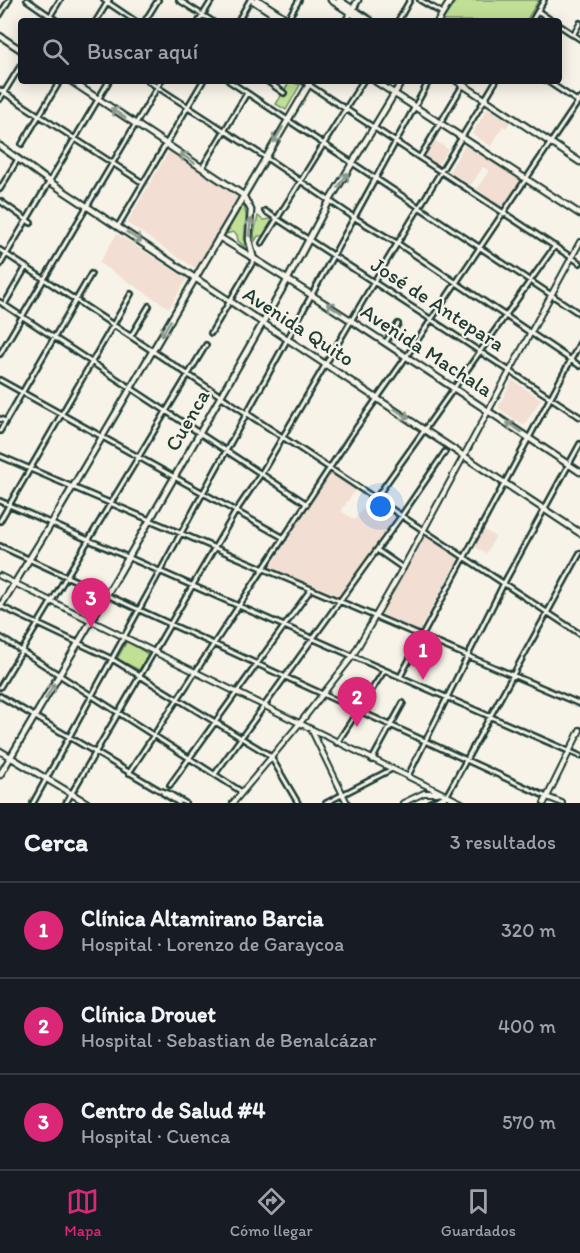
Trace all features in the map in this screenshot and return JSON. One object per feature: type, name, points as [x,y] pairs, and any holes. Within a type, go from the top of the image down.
[{"type":"main road","points":[[251,0],[282,18]]},
{"type":"main road","points":[[258,0],[283,18]]},
{"type":"main road","points":[[331,0],[365,18]]},
{"type":"main road","points":[[339,0],[360,18]]},
{"type":"main road","points":[[348,18],[358,0]]},
{"type":"main road","points":[[440,18],[451,0]]},
{"type":"main road","points":[[0,34],[18,46]]},
{"type":"main road","points":[[76,84],[243,195],[251,210],[249,240],[254,260]]},
{"type":"main road","points":[[0,606],[51,525],[101,436],[309,84]]},
{"type":"main road","points":[[380,84],[580,213]]},
{"type":"main road","points":[[384,84],[395,92]]},
{"type":"main road","name":"Cuenca","points":[[0,775],[107,594],[330,201],[400,84]]},
{"type":"main road","points":[[463,85],[580,160]]},
{"type":"main road","name":"Avenida Quito","points":[[0,146],[50,182],[580,533]]},
{"type":"main road","name":"Avenida Machala","points":[[219,237],[312,294],[580,471]]},
{"type":"main road","points":[[0,751],[92,803]]},
{"type":"main road","points":[[72,792],[87,803]]},
{"type":"street","points":[[0,15],[9,0]]},
{"type":"street","points":[[27,0],[53,18]]},
{"type":"street","points":[[50,16],[60,0]]},
{"type":"street","points":[[147,18],[158,0]]},
{"type":"street","points":[[179,0],[207,18]]},
{"type":"street","points":[[200,18],[212,0]]},
{"type":"street","points":[[240,18],[251,0]]},
{"type":"street","points":[[289,18],[299,0]]},
{"type":"street","points":[[400,18],[410,0]]},
{"type":"street","points":[[420,0],[442,14]]},
{"type":"street","points":[[534,18],[544,0]]},
{"type":"street","points":[[98,18],[107,1],[131,18]]},
{"type":"street","points":[[538,11],[548,18]]},
{"type":"street","points":[[573,35],[580,23]]},
{"type":"street","points":[[562,27],[580,39]]},
{"type":"street","points":[[0,99],[2,91],[18,69]]},
{"type":"street","points":[[22,144],[58,84]]},
{"type":"street","points":[[0,265],[29,221],[107,84]]},
{"type":"street","points":[[152,84],[580,366]]},
{"type":"street","points":[[0,354],[159,84]]},
{"type":"street","points":[[118,226],[200,84]]},
{"type":"street","points":[[235,84],[580,314]]},
{"type":"street","points":[[271,84],[284,93]]},
{"type":"street","points":[[311,84],[346,110],[580,263]]},
{"type":"street","points":[[262,243],[361,84]]},
{"type":"street","points":[[33,803],[45,777],[140,609],[427,84]]},
{"type":"street","points":[[66,803],[192,586],[494,84]]},
{"type":"street","points":[[129,772],[330,468],[579,101],[552,84]]},
{"type":"street","points":[[420,157],[463,85]]},
{"type":"street","points":[[2,91],[143,183]]},
{"type":"street","points":[[202,168],[247,93]]},
{"type":"street","points":[[0,189],[18,159]]},
{"type":"street","points":[[0,201],[29,221]]},
{"type":"street","name":"José de Antepara","points":[[266,211],[580,417]]},
{"type":"street","points":[[233,803],[300,723],[351,657],[424,530],[580,242]]},
{"type":"street","points":[[376,498],[555,246]]},
{"type":"street","points":[[0,250],[221,394],[580,634]]},
{"type":"street","points":[[211,333],[254,260]]},
{"type":"street","points":[[26,267],[2,304],[307,504]]},
{"type":"street","points":[[0,431],[92,274]]},
{"type":"street","points":[[0,520],[131,294]]},
{"type":"street","points":[[131,336],[149,306]]},
{"type":"street","points":[[385,342],[398,324]]},
{"type":"street","points":[[400,677],[580,343]]},
{"type":"street","points":[[0,687],[206,345]]},
{"type":"street","points":[[0,380],[284,539]]},
{"type":"street","points":[[0,419],[5,422]]},
{"type":"street","points":[[408,776],[504,583],[580,444]]},
{"type":"street","points":[[215,774],[445,452]]},
{"type":"street","points":[[0,456],[580,704]]},
{"type":"street","points":[[0,501],[580,756]]},
{"type":"street","points":[[0,546],[562,803]]},
{"type":"street","points":[[377,550],[403,568]]},
{"type":"street","points":[[443,803],[580,554]]},
{"type":"street","points":[[0,576],[462,803]]},
{"type":"street","points":[[170,785],[311,589]]},
{"type":"street","points":[[0,606],[112,659],[242,737],[271,758],[298,803]]},
{"type":"street","points":[[0,637],[242,792]]},
{"type":"street","points":[[337,743],[384,671]]},
{"type":"street","points":[[0,696],[179,803]]},
{"type":"street","points":[[372,760],[403,703]]},
{"type":"street","points":[[311,730],[347,803]]},
{"type":"street","points":[[544,803],[580,730]]},
{"type":"street","points":[[326,803],[392,769]]},
{"type":"street","points":[[159,790],[185,803]]},
{"type":"street","points":[[403,803],[429,792],[447,795]]},
{"type":"street","points":[[429,803],[447,795]]},
{"type":"street","points":[[438,803],[447,795]]},
{"type":"shaded area","points":[[488,108],[510,122],[506,128],[503,126],[491,146],[472,134]]},
{"type":"shaded area","points":[[433,139],[448,149],[438,165],[423,155]]},
{"type":"shaded area","points":[[465,145],[522,179],[502,207],[477,189],[489,170],[483,167],[471,185],[449,171]]},
{"type":"shaded area","points":[[169,151],[240,195],[196,269],[127,223]]},
{"type":"shaded area","points":[[117,234],[187,279],[169,308],[99,263]]},
{"type":"shaded area","points":[[512,380],[541,399],[524,425],[498,408]]},
{"type":"shaded area","points":[[331,473],[356,489],[341,511],[354,520],[370,499],[396,516],[340,596],[270,568]]},
{"type":"shaded area","points":[[483,529],[495,537],[486,554],[474,546]]},
{"type":"shaded area","points":[[425,536],[459,558],[419,631],[381,614]]},
{"type":"green space","points":[[456,0],[539,0],[528,18],[444,18]]},
{"type":"green space","points":[[288,84],[300,85],[286,110],[276,104]]},
{"type":"green space","points":[[243,204],[246,214],[245,247],[233,232],[226,234]]},
{"type":"green space","points":[[258,216],[263,220],[275,221],[265,236],[258,236],[255,241],[254,233]]},
{"type":"green space","points":[[127,641],[148,654],[139,670],[117,659]]},
{"type":"place","name":"Centro de Salud #4","points":[[91,628]]},
{"type":"place","name":"Clínica Altamirano Barcia","points":[[423,680]]},
{"type":"place","name":"Clínica Drouet","points":[[357,727]]}]
